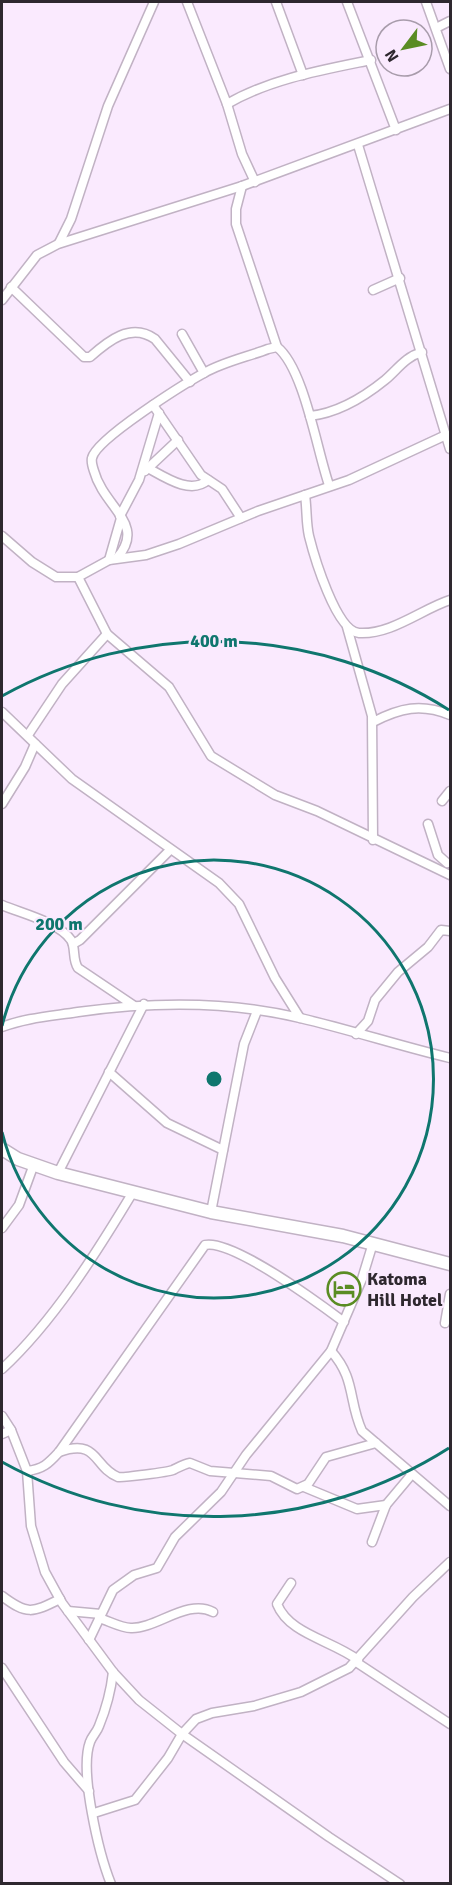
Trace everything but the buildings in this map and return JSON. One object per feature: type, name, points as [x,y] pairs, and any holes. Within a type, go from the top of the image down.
[{"type":"main road","points":[[2,1149],[58,1173],[211,1212],[373,1243],[450,1264]]},
{"type":"street","points":[[58,244],[71,219],[113,92],[154,2]]},
{"type":"street","points":[[187,2],[226,104],[242,154],[255,182]]},
{"type":"street","points":[[276,2],[303,75]]},
{"type":"street","points":[[347,2],[396,130]]},
{"type":"street","points":[[426,2],[450,69]]},
{"type":"street","points":[[436,28],[450,21]]},
{"type":"street","points":[[226,104],[253,91],[303,75],[371,60]]},
{"type":"street","points":[[2,300],[38,255],[58,244],[255,182],[450,109]]},
{"type":"street","points":[[358,145],[450,449]]},
{"type":"street","points":[[242,186],[236,209],[236,224],[277,347],[285,353],[298,376],[329,485]]},
{"type":"street","points":[[373,290],[400,278]]},
{"type":"street","points":[[11,287],[84,357],[90,357],[118,335],[148,334],[155,339],[190,382]]},
{"type":"street","points":[[182,334],[204,373]]},
{"type":"street","points":[[113,559],[129,538],[121,517],[101,491],[92,458],[107,440],[156,409],[204,373],[277,347]]},
{"type":"street","points":[[310,416],[331,412],[351,402],[384,381],[406,360],[422,352]]},
{"type":"street","points":[[156,409],[201,475],[222,489],[241,518]]},
{"type":"street","points":[[113,559],[121,517],[140,475],[156,409]]},
{"type":"street","points":[[2,536],[32,562],[56,577],[78,577],[113,559],[146,555],[386,465],[446,435]]},
{"type":"street","points":[[140,475],[178,440]]},
{"type":"street","points":[[148,468],[192,488],[201,486],[208,480]]},
{"type":"street","points":[[305,495],[309,537],[331,600],[347,627],[373,722],[373,840]]},
{"type":"street","points":[[78,577],[107,634],[169,687],[211,756],[274,795],[317,811],[373,840],[448,867]]},
{"type":"street","points":[[347,627],[359,633],[378,630],[450,600]]},
{"type":"street","points":[[28,735],[62,684],[107,634]]},
{"type":"street","points":[[373,722],[406,707],[416,706],[450,715]]},
{"type":"street","points":[[2,712],[72,780],[219,883],[239,904],[275,978],[300,1018]]},
{"type":"street","points":[[2,804],[25,767],[35,744]]},
{"type":"street","points":[[442,801],[450,790]]},
{"type":"street","points":[[428,824],[438,855],[448,867]]},
{"type":"street","points":[[73,944],[80,940],[170,850]]},
{"type":"street","points":[[2,905],[38,918],[66,935],[73,944],[74,961],[78,968],[133,1005]]},
{"type":"street","points":[[356,1034],[368,1021],[375,1000],[398,972],[428,947],[441,930],[450,932]]},
{"type":"street","points":[[2,1027],[47,1017],[144,1004],[256,1011],[300,1018],[450,1058]]},
{"type":"street","points":[[58,1173],[144,1004]]},
{"type":"street","points":[[211,1212],[235,1103],[244,1044],[256,1011]]},
{"type":"street","points":[[109,1072],[167,1123],[223,1150]]},
{"type":"street","points":[[2,1228],[19,1205],[34,1164]]},
{"type":"street","points":[[2,1369],[33,1335],[82,1271],[133,1192]]},
{"type":"street","points":[[27,1471],[38,1470],[47,1465],[59,1452],[205,1245],[214,1243],[252,1261],[344,1322]]},
{"type":"street","points":[[89,1640],[110,1594],[134,1575],[157,1568],[175,1537],[220,1492],[331,1351],[362,1279],[373,1243]]},
{"type":"street","points":[[445,1323],[450,1294]]},
{"type":"street","points":[[331,1351],[348,1374],[355,1415],[362,1431],[450,1506]]},
{"type":"street","points":[[2,1416],[11,1430],[27,1471],[31,1526],[45,1572],[68,1611],[113,1672],[139,1701],[182,1734],[399,1884]]},
{"type":"street","points":[[2,1434],[11,1430]]},
{"type":"street","points":[[59,1452],[71,1448],[92,1452],[111,1472],[121,1477],[171,1470],[190,1463],[203,1470],[272,1476],[297,1489],[303,1487],[326,1457],[376,1443]]},
{"type":"street","points":[[372,1542],[386,1505],[412,1474]]},
{"type":"street","points":[[303,1487],[357,1509],[386,1505]]},
{"type":"street","points":[[94,1813],[135,1800],[168,1758],[182,1734],[204,1716],[301,1692],[357,1661],[413,1597],[450,1563]]},
{"type":"street","points":[[291,1583],[277,1604],[283,1615],[302,1632],[333,1644],[450,1724]]},
{"type":"street","points":[[2,1596],[19,1609],[32,1612],[60,1599]]},
{"type":"street","points":[[68,1611],[100,1616],[133,1628],[192,1608],[207,1608],[213,1612]]},
{"type":"street","points":[[2,1668],[64,1762],[89,1791]]},
{"type":"street","points":[[111,1884],[101,1854],[87,1769],[90,1742],[99,1726],[111,1689],[113,1672]]},
{"type":"place","name":"Katoma Hill Hotel","points":[[344,1289]]}]
